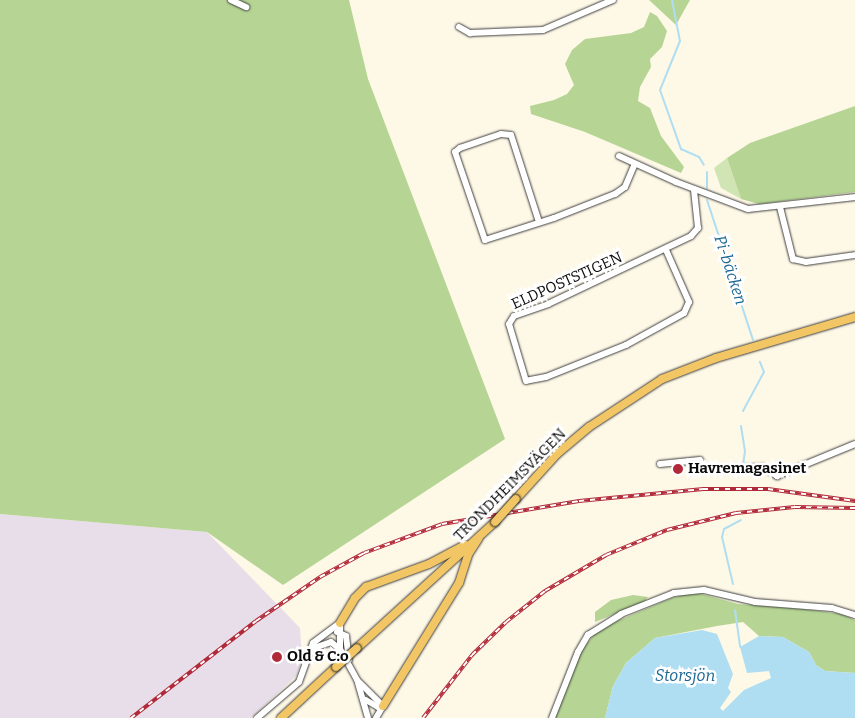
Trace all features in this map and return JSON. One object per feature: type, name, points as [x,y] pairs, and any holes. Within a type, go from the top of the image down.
[{"type":"main road","name":"TRONDHEIMSVÄGEN","points":[[281,718],[480,537],[540,472],[589,427],[662,380],[716,358],[855,317]]},
{"type":"main road","points":[[340,627],[355,598],[366,588],[446,556],[480,537]]},
{"type":"main road","points":[[383,706],[459,584],[469,553],[480,537]]},
{"type":"street","points":[[231,0],[246,6]]},
{"type":"street","points":[[458,27],[470,33],[543,30],[612,0]]},
{"type":"street","points":[[539,222],[511,135],[501,134],[460,148],[455,152],[485,240],[539,222],[615,194],[625,187],[635,164]]},
{"type":"street","points":[[619,156],[676,182],[693,192],[748,209],[780,207],[855,197]]},
{"type":"street","name":"ELDPOSTSTIGEN","points":[[666,250],[689,302],[684,313],[626,345],[546,376],[526,381],[508,324],[514,316],[548,304],[666,250],[691,236],[698,228],[693,192]]},
{"type":"street","points":[[780,207],[793,259],[806,262],[855,255]]},
{"type":"street","points":[[660,464],[700,460],[705,470],[763,468],[777,476],[855,444]]},
{"type":"street","points":[[552,718],[578,652],[588,635],[621,614],[674,593],[704,590],[756,602],[832,608],[855,615]]},
{"type":"street","points":[[257,718],[299,682],[311,649],[324,635],[340,627]]},
{"type":"street","points":[[340,627],[340,649]]},
{"type":"street","points":[[340,627],[348,641],[351,668]]},
{"type":"street","points":[[311,649],[331,642],[340,649],[366,700],[368,718]]},
{"type":"street","points":[[356,680],[383,706]]},
{"type":"street","points":[[366,700],[378,707],[383,706]]},
{"type":"street","points":[[376,718],[383,706]]},
{"type":"shaded area","points":[[0,514],[207,532],[300,628],[302,660],[296,676],[251,718],[0,718]]},
{"type":"green space","points":[[0,0],[349,0],[368,79],[505,439],[283,585],[207,532],[0,514]]},
{"type":"green space","points":[[649,0],[690,0],[676,25]]},
{"type":"green space","points":[[650,12],[657,16],[667,31],[662,47],[650,59],[651,67],[640,87],[638,101],[650,108],[661,136],[684,167],[681,173],[585,132],[531,114],[530,106],[554,100],[567,94],[574,85],[565,64],[572,50],[585,39],[631,33],[644,27]]},
{"type":"green space","points":[[855,106],[855,192],[759,204],[741,199],[727,158],[750,143]]},
{"type":"green space","points":[[727,158],[741,199],[721,188],[714,168]]},
{"type":"green space","points":[[694,592],[738,604],[842,614],[855,620],[855,673],[825,671],[816,665],[809,652],[783,637],[759,636],[743,622],[655,638],[626,663],[613,686],[605,718],[554,718],[580,653],[598,629],[672,598]]},
{"type":"green space","points":[[633,595],[648,597],[644,602],[595,622],[595,612],[611,600]]},
{"type":"water","name":"Storsjön","points":[[702,630],[717,634],[733,674],[728,688],[731,692],[720,708],[723,711],[744,690],[771,678],[769,671],[747,673],[740,647],[759,636],[783,637],[809,652],[816,665],[825,671],[855,673],[855,718],[605,718],[613,686],[626,663],[655,638]]},
{"type":"waterway","name":"Pi-bäcken","points":[[672,0],[680,41],[660,90],[681,149],[699,157],[704,165]]},
{"type":"waterway","name":"Pi-bäcken","points":[[707,172],[707,188]]},
{"type":"waterway","name":"Pi-bäcken","points":[[707,200],[753,340]]},
{"type":"waterway","name":"Pi-bäcken","points":[[743,411],[764,372],[760,362]]},
{"type":"waterway","name":"Pi-bäcken","points":[[741,426],[745,451],[743,465]]},
{"type":"waterway","name":"Pi-bäcken","points":[[733,584],[722,537],[724,529],[741,520]]},
{"type":"waterway","name":"Pi-bäcken","points":[[735,610],[740,647]]},
{"type":"railway","points":[[131,718],[256,621],[320,577],[364,553],[442,524],[579,501],[703,489],[768,489],[855,501]]},
{"type":"railway","points":[[423,718],[472,655],[506,622],[545,591],[606,555],[667,530],[736,513],[795,507],[855,508]]},
{"type":"place","name":"Havremagasinet","points":[[678,469]]},
{"type":"place","name":"Old & C:o","points":[[277,657]]}]
